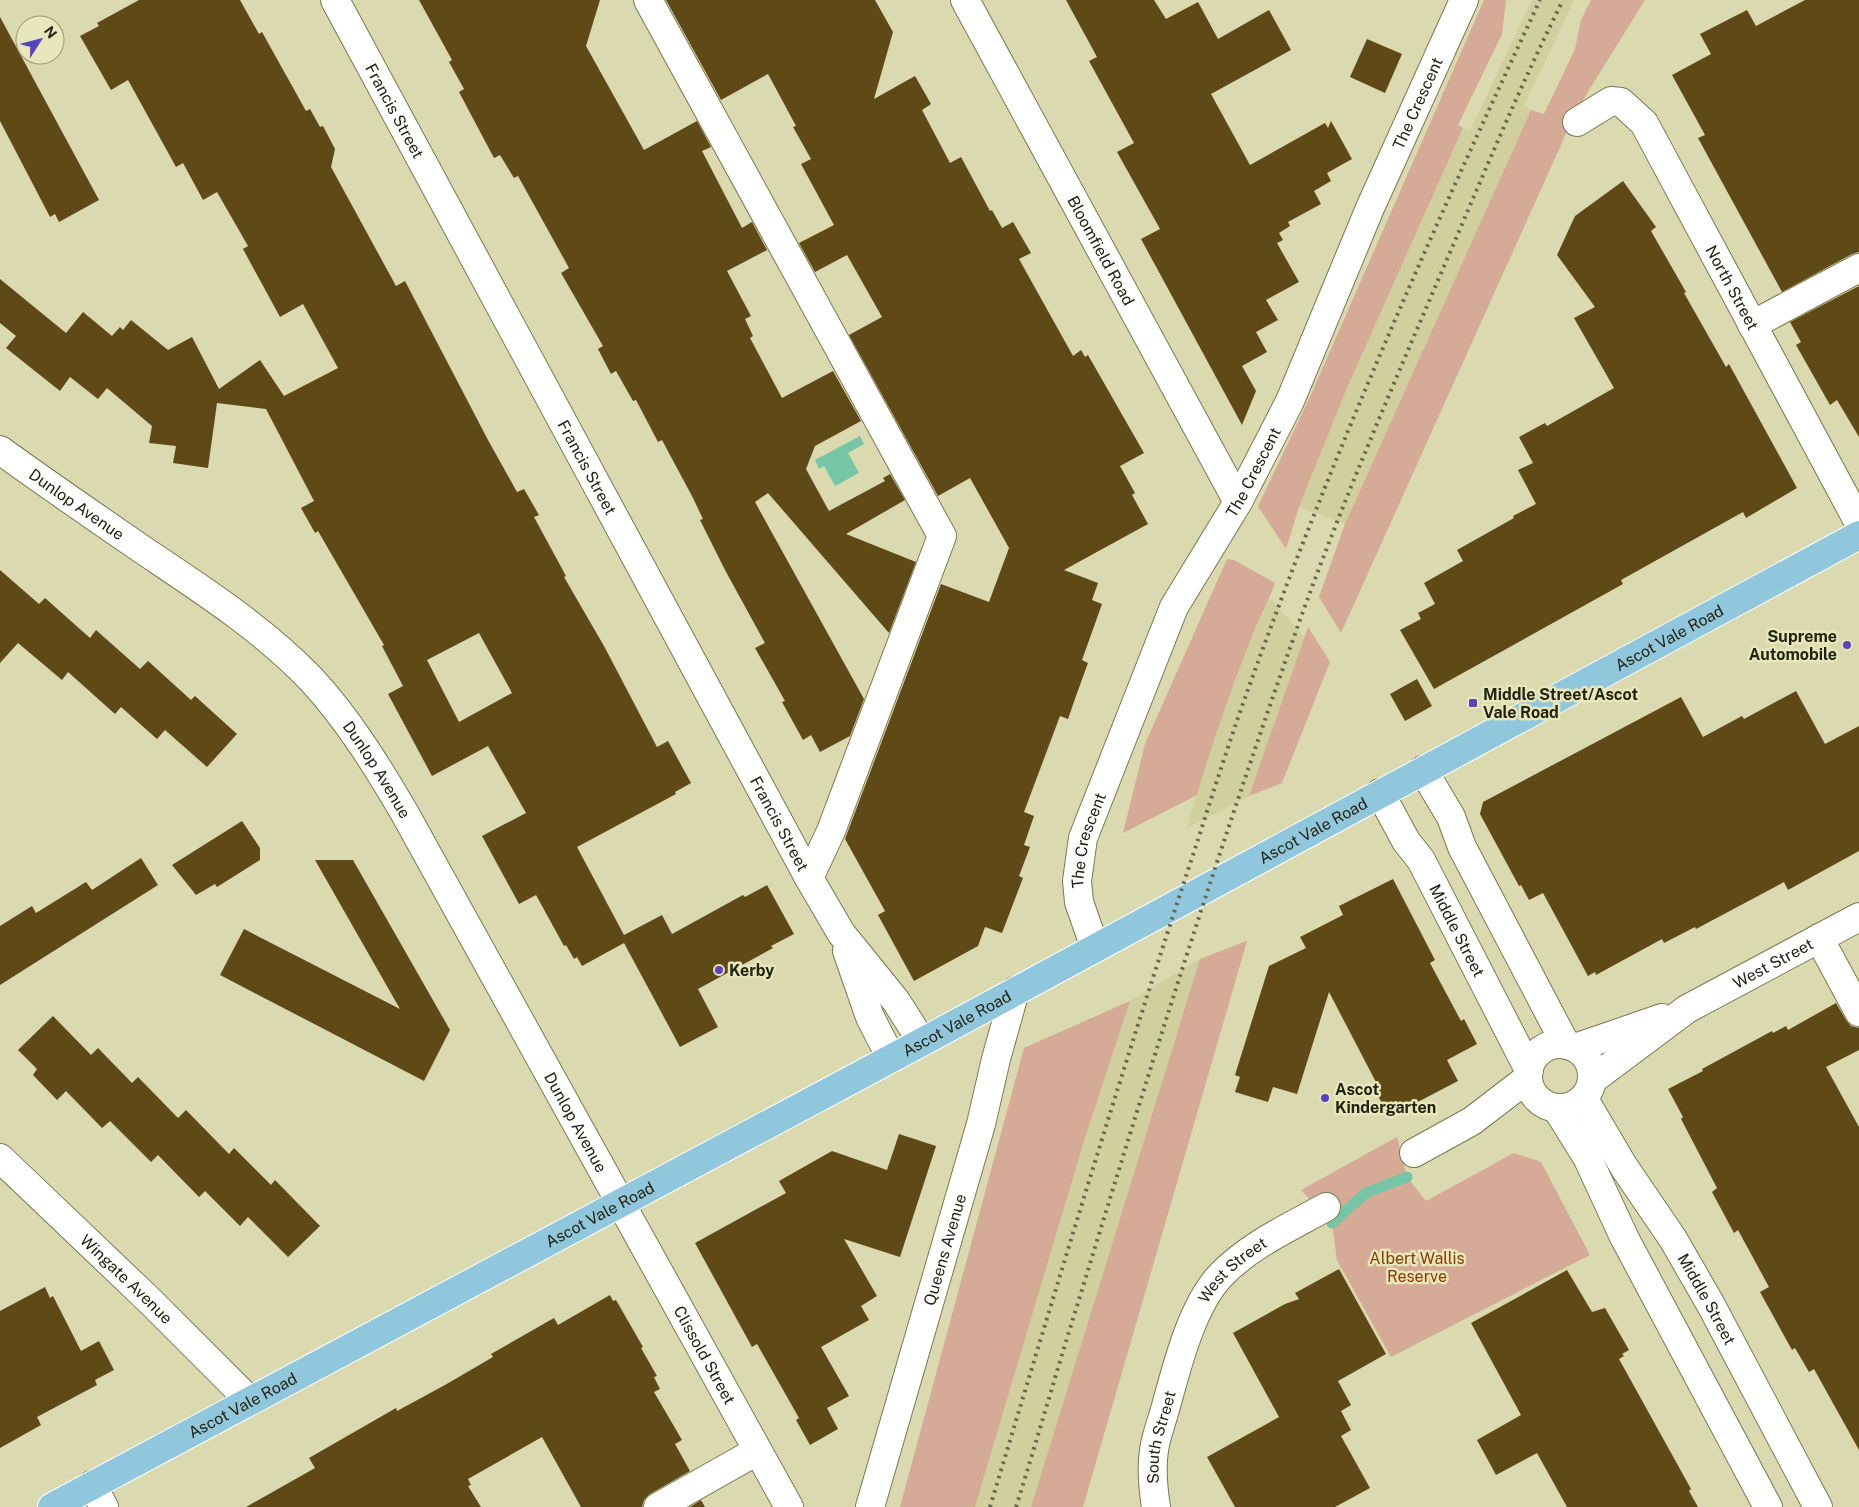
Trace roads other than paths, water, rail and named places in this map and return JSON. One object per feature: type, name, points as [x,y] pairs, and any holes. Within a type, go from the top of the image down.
[{"type":"main road","name":"Ascot Vale Road","points":[[52,1507],[98,1496],[250,1401],[922,1042],[1859,534]]},
{"type":"street","name":"Francis Street","points":[[335,0],[809,878],[841,933],[896,1001],[922,1042]]},
{"type":"street","points":[[648,0],[942,536],[831,830],[809,878]]},
{"type":"street","name":"Bloomfield Road","points":[[965,0],[1238,502]]},
{"type":"street","name":"The Crescent","points":[[1095,948],[1079,902],[1077,881],[1082,838],[1174,607],[1238,502],[1290,400],[1370,208],[1464,0]]},
{"type":"street","name":"North Street","points":[[1577,122],[1611,101],[1621,102],[1644,123],[1859,522]]},
{"type":"street","points":[[1752,325],[1859,268]]},
{"type":"street","name":"Dunlop Avenue","points":[[0,450],[208,594],[276,646],[311,680],[342,718],[378,768],[620,1204]]},
{"type":"street","points":[[1424,770],[1451,817],[1462,847],[1502,924],[1570,1046]]},
{"type":"street","name":"Middle Street","points":[[1380,793],[1406,841],[1421,860],[1538,1090],[1587,1157],[1624,1237],[1768,1507]]},
{"type":"street","name":"West Street","points":[[1570,1046],[1687,1009],[1859,917]]},
{"type":"street","points":[[1465,945],[1502,924]]},
{"type":"street","name":"Francis Street","points":[[841,933],[870,1016],[891,1058]]},
{"type":"street","points":[[1819,938],[1859,1012]]},
{"type":"street","name":"Queens Avenue","points":[[870,1507],[981,1124],[996,1058],[1015,991]]},
{"type":"street","name":"West Street","points":[[1588,1090],[1687,1009]]},
{"type":"street","points":[[1556,1044],[1570,1046],[1583,1054],[1589,1061],[1592,1071],[1588,1090],[1567,1108],[1538,1090],[1532,1061],[1546,1047],[1556,1044]]},
{"type":"street","points":[[1414,1153],[1472,1121],[1538,1090]]},
{"type":"street","name":"Middle Street","points":[[1588,1090],[1624,1167],[1673,1239],[1711,1304],[1818,1507]]},
{"type":"street","name":"Wingate Avenue","points":[[0,1158],[149,1300],[250,1401]]},
{"type":"street","name":"Clissold Street","points":[[620,1204],[789,1507]]},
{"type":"street","name":"West Street","points":[[1176,1368],[1192,1322],[1220,1276],[1239,1258],[1266,1240],[1326,1207]]},
{"type":"street","name":"South Street","points":[[1156,1507],[1152,1481],[1154,1450],[1176,1368]]},
{"type":"street","points":[[658,1507],[757,1451]]},
{"type":"waterway","points":[[1332,1223],[1366,1193],[1407,1177]]},
{"type":"railway","points":[[990,1507],[1141,1015],[1250,684],[1316,510],[1387,338],[1462,168],[1540,0]]},
{"type":"railway","points":[[1016,1507],[1183,967],[1296,631],[1332,535],[1390,392],[1505,124],[1563,0]]},
{"type":"place","name":"Supreme Automobile","points":[[1847,645]]},
{"type":"place","name":"Middle Street/Ascot Vale Road","points":[[1473,703]]},
{"type":"place","name":"Kerby","points":[[719,970]]},
{"type":"place","name":"Ascot Kindergarten","points":[[1325,1098]]},
{"type":"park label","name":"Albert Wallis Reserve","points":[[1417,1267]]}]
